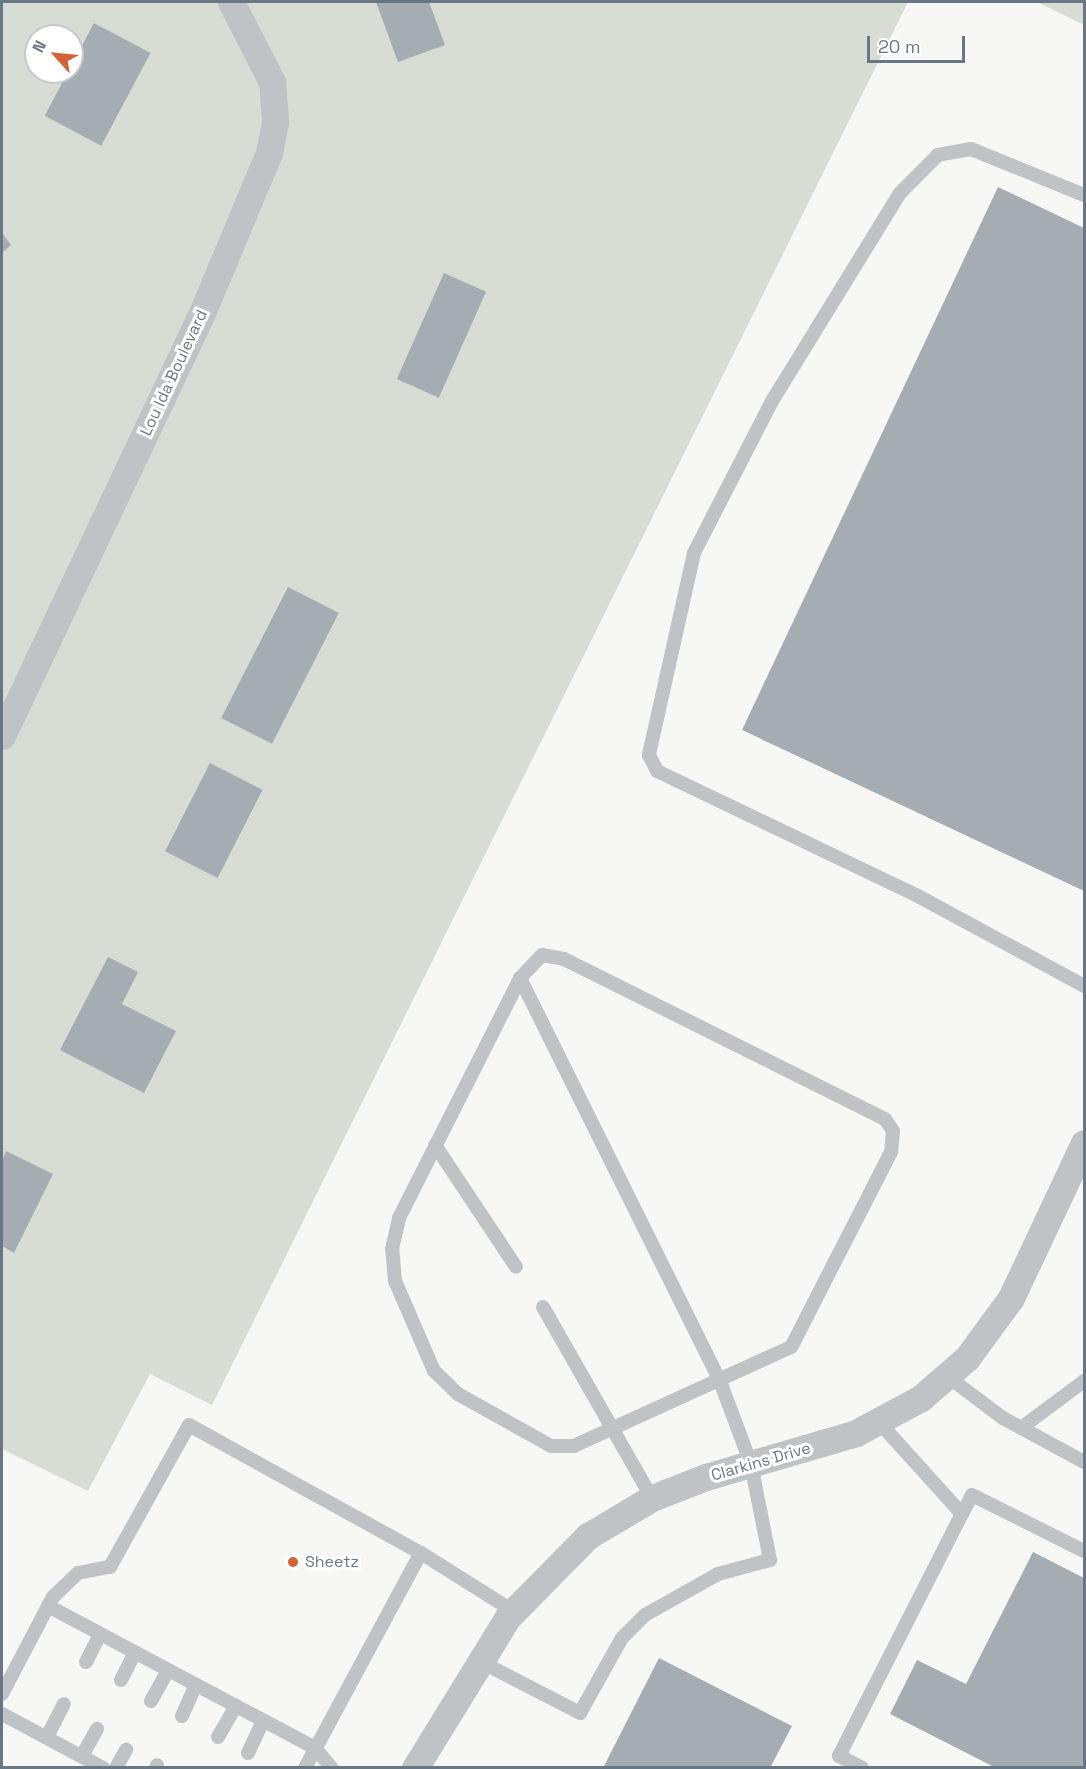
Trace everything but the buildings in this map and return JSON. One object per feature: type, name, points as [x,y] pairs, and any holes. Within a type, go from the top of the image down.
[{"type":"street","name":"Lou Ida Boulevard","points":[[2,736],[202,313],[269,153],[275,121],[272,82],[231,2]]},
{"type":"street","name":"Clarkins Drive","points":[[415,1767],[479,1661],[513,1611],[588,1536],[652,1498],[879,1422],[947,1376],[967,1358],[1011,1298],[1084,1143]]},
{"type":"lane","points":[[1084,195],[971,149],[938,155],[900,193],[755,430],[694,553],[649,755],[657,771],[916,895],[1084,986]]},
{"type":"lane","points":[[542,955],[564,959],[885,1119],[893,1131],[891,1152],[791,1347],[615,1431],[574,1446],[551,1446],[458,1394],[434,1371],[395,1281],[392,1250],[399,1218],[520,978],[542,955]]},
{"type":"lane","points":[[479,1661],[580,1713],[622,1638],[645,1615],[718,1574],[770,1560],[751,1464],[720,1381],[520,978]]},
{"type":"lane","points":[[435,1145],[516,1267]]},
{"type":"lane","points":[[543,1307],[652,1498]]},
{"type":"lane","points":[[947,1376],[1022,1428],[1084,1462]]},
{"type":"lane","points":[[1022,1428],[1084,1381]]},
{"type":"lane","points":[[879,1422],[962,1514]]},
{"type":"lane","points":[[2,1694],[48,1606],[78,1573],[110,1568],[189,1425],[421,1552],[513,1611]]},
{"type":"lane","points":[[862,1767],[839,1756],[972,1495],[1084,1551]]},
{"type":"lane","points":[[305,1767],[421,1552]]},
{"type":"lane","points":[[48,1606],[315,1748],[332,1767]]},
{"type":"lane","points":[[86,1662],[100,1634]]},
{"type":"lane","points":[[122,1680],[135,1652]]},
{"type":"lane","points":[[151,1701],[168,1670]]},
{"type":"lane","points":[[182,1716],[196,1685]]},
{"type":"lane","points":[[47,1737],[64,1704]]},
{"type":"lane","points":[[218,1737],[236,1706]]},
{"type":"lane","points":[[2,1714],[104,1767]]},
{"type":"lane","points":[[248,1753],[263,1721]]},
{"type":"lane","points":[[82,1756],[97,1728]]},
{"type":"lane","points":[[116,1767],[126,1750]]},
{"type":"shaded area","points":[[2,2],[908,2],[212,1405],[150,1374],[88,1491],[2,1449]]},
{"type":"shaded area","points":[[1037,2],[1084,2],[1084,25]]},
{"type":"place","name":"Sheetz","points":[[293,1562]]}]
